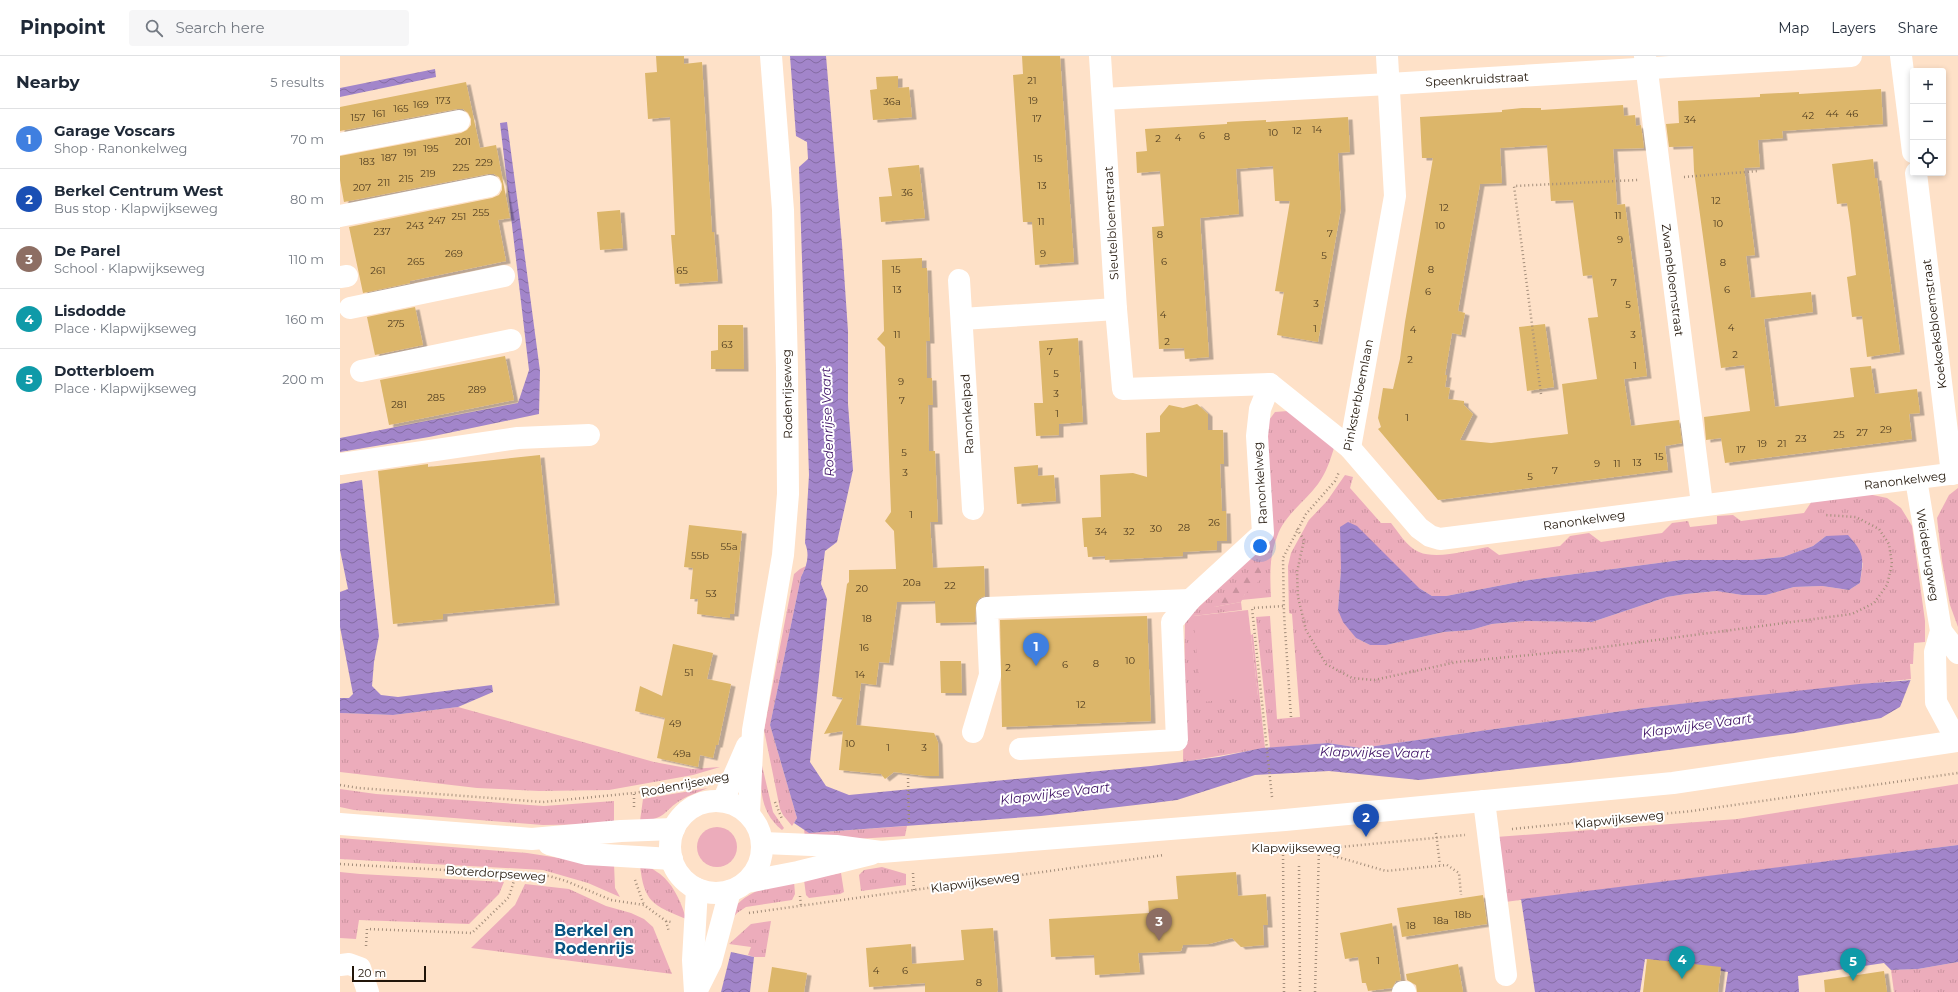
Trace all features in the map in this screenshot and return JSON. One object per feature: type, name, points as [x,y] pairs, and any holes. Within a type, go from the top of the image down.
[{"type":"street","name":"Rodenrijseweg","points":[[749,814],[753,730],[783,554],[788,494],[788,368],[783,210],[771,56]]},
{"type":"street","name":"Sleutelbloemstraat","points":[[1100,56],[1116,309],[1123,389],[1270,384]]},
{"type":"street","name":"Pinksterbloemlaan","points":[[1350,448],[1395,196],[1387,56]]},
{"type":"street","name":"Speenkruidstraat","points":[[1103,99],[1389,84],[1646,63],[1851,56]]},
{"type":"street","points":[[1901,56],[1912,140]]},
{"type":"street","name":"Zwanebloemstraat","points":[[1646,63],[1702,504]]},
{"type":"street","points":[[340,144],[459,121]]},
{"type":"street","name":"Koekoeksbloemstraat","points":[[1916,176],[1955,474]]},
{"type":"street","points":[[340,216],[490,186]]},
{"type":"street","points":[[350,308],[504,276]]},
{"type":"street","name":"Ranonkelpad","points":[[959,280],[973,509]]},
{"type":"street","points":[[962,319],[1116,309]]},
{"type":"street","points":[[361,370],[511,340]]},
{"type":"street","name":"Ranonkelweg","points":[[1190,600],[1263,533],[1257,436],[1260,409],[1270,384],[1350,448],[1419,528],[1430,536],[1440,539],[1702,504],[1955,474]]},
{"type":"street","points":[[340,464],[518,438],[589,435]]},
{"type":"street","name":"Weidebrugweg","points":[[1916,479],[1941,631],[1935,652],[1936,702],[1958,740]]},
{"type":"street","points":[[973,732],[990,675],[986,608],[1190,600]]},
{"type":"street","points":[[1020,749],[1177,740],[1172,622],[1190,600]]},
{"type":"street","name":"Weidebrugweg","points":[[1941,631],[1958,653]]},
{"type":"street","name":"Rodenrijseweg","points":[[723,800],[736,774],[753,730]]},
{"type":"street","name":"Klapwijkseweg","points":[[738,886],[881,852],[1276,821],[1673,783],[1958,740]]},
{"type":"street","points":[[723,800],[737,805],[749,814],[757,824],[763,843],[760,863],[755,873],[738,886],[710,892],[697,889],[681,876],[672,859],[671,838],[674,829],[685,813],[693,807],[711,801],[723,800]]},
{"type":"street","points":[[1484,801],[1506,975]]},
{"type":"street","points":[[340,824],[532,839],[621,831],[674,829]]},
{"type":"street","points":[[532,839],[587,854],[672,859]]},
{"type":"street","name":"Klapwijkseweg","points":[[763,843],[836,846],[881,852]]},
{"type":"street","points":[[696,992],[711,962],[719,930],[738,886]]},
{"type":"street","points":[[696,992],[693,960],[697,889]]},
{"type":"street","points":[[350,966],[368,992]]},
{"type":"path","points":[[1541,394],[1514,186],[1660,179],[1758,171]]},
{"type":"path","name":"Pinksterbloemlaan","points":[[1291,717],[1284,606],[1283,558],[1306,514],[1335,481],[1350,448]]},
{"type":"path","points":[[1297,529],[1304,540],[1297,578],[1298,597],[1306,630],[1326,664],[1352,678],[1374,680],[1457,662],[1581,650],[1852,614],[1874,603],[1887,585],[1892,564],[1889,544],[1879,529],[1856,517],[1832,517],[1821,514],[1815,510],[1813,491]]},
{"type":"path","points":[[1284,606],[1252,608],[1271,793],[1283,848],[1284,992]]},
{"type":"path","name":"Klapwijkseweg","points":[[1262,847],[1319,849],[1437,839],[1488,832],[1692,811],[1958,773]]},
{"type":"path","name":"Rodenrijseweg","points":[[340,785],[359,788],[543,802],[634,793],[704,782],[736,774]]},
{"type":"path","points":[[908,778],[910,827]]},
{"type":"path","points":[[1271,793],[1276,793]]},
{"type":"path","points":[[774,798],[778,813],[785,824],[795,833],[796,845]]},
{"type":"path","points":[[1436,833],[1440,865]]},
{"type":"path","points":[[1315,992],[1319,849],[1334,856],[1386,871],[1447,865],[1459,873],[1461,895]]},
{"type":"path","name":"Klapwijkseweg","points":[[719,930],[725,931],[731,928],[744,916],[751,913],[1172,854]]},
{"type":"path","name":"Boterdorpseweg","points":[[340,864],[549,876],[566,881],[611,900],[644,905],[666,921],[695,926]]},
{"type":"path","points":[[1299,866],[1300,992]]},
{"type":"path","points":[[798,872],[801,906]]},
{"type":"path","points":[[350,966],[366,960],[367,929],[472,933],[508,897],[516,874]]},
{"type":"green space","points":[[1288,411],[1334,448],[1328,467],[1321,480],[1313,491],[1290,515],[1280,529],[1274,544],[1271,560],[1271,597],[1241,600],[1245,594],[1214,607],[1241,602],[1242,610],[1193,616],[1258,696],[1251,635],[1253,634],[1265,748],[1183,762],[1185,620],[1272,537],[1264,427],[1275,412]]},
{"type":"green space","points":[[1345,475],[1353,477],[1350,488],[1381,523],[1391,523],[1415,550],[1426,554],[1444,555],[1488,547],[1499,555],[1560,546],[1570,536],[1589,533],[1601,542],[1662,533],[1672,523],[1688,521],[1690,527],[1717,524],[1717,516],[1733,515],[1741,521],[1804,513],[1812,501],[1868,494],[1887,498],[1901,508],[1912,526],[1925,621],[1925,642],[1914,643],[1913,664],[1910,664],[1911,679],[1643,708],[1361,748],[1328,743],[1270,748],[1256,617],[1270,616],[1277,719],[1300,717],[1292,614],[1289,613],[1288,566],[1291,553],[1309,520],[1327,501]],"holes":[[[1826,536],[1863,563],[1860,583],[1849,590],[1822,586],[1794,587],[1766,595],[1742,595],[1718,591],[1686,594],[1667,597],[1592,622],[1525,621],[1492,624],[1471,630],[1444,632],[1386,645],[1370,645],[1356,638],[1338,610],[1341,569],[1419,588],[1432,596],[1446,596],[1529,580],[1681,560],[1752,560],[1783,557],[1813,546]]]},
{"type":"green space","points":[[1958,488],[1958,627],[1950,605],[1942,561],[1937,518],[1949,495]]},
{"type":"green space","points":[[806,566],[801,577],[770,725],[797,818],[792,826],[780,809],[764,730],[794,574]]},
{"type":"green space","points":[[1255,566],[1261,567],[1261,579],[1245,594],[1241,602],[1214,607]]},
{"type":"green space","points":[[1248,610],[1258,696],[1202,702],[1193,616]]},
{"type":"green space","points":[[458,707],[654,762],[692,769],[720,767],[693,775],[609,790],[539,791],[477,788],[340,772],[340,713],[393,715]]},
{"type":"green space","points":[[760,757],[773,812],[784,828],[782,830],[774,823],[769,815],[762,797]]},
{"type":"green space","points":[[1958,784],[1958,845],[1505,902],[1496,837],[1737,819]]},
{"type":"green space","points":[[708,788],[681,800],[660,816],[649,820],[640,821],[643,799]]},
{"type":"green space","points":[[340,789],[376,794],[544,806],[614,801],[614,824],[543,825],[354,810],[340,807]]},
{"type":"green space","points":[[907,826],[905,836],[856,839],[805,838],[804,829],[809,833]]},
{"type":"green space","points":[[717,827],[725,829],[731,833],[735,839],[737,847],[735,855],[731,861],[725,865],[717,867],[709,865],[703,861],[699,855],[697,847],[699,839],[703,833],[709,829]]},
{"type":"green space","points":[[340,838],[527,853],[585,862],[614,864],[615,888],[620,897],[588,883],[543,870],[340,859]]},
{"type":"green space","points":[[640,865],[655,871],[667,881],[679,899],[686,919],[665,910],[652,901],[644,888]]},
{"type":"green space","points":[[882,867],[906,874],[906,885],[861,891],[859,875],[864,870]]},
{"type":"green space","points":[[340,872],[504,882],[499,894],[469,924],[359,920],[356,939],[340,938]]},
{"type":"green space","points":[[841,873],[844,892],[840,894],[809,898],[806,895],[804,880]]},
{"type":"green space","points":[[794,881],[795,894],[792,900],[746,907],[737,913],[729,922],[735,907],[747,896],[762,889]]},
{"type":"green space","points":[[525,884],[569,889],[606,906],[631,913],[644,919],[653,927],[672,974],[471,948],[515,905]]},
{"type":"green space","points":[[771,921],[765,957],[754,957],[748,955],[751,947],[729,944],[751,924]]},
{"type":"green space","points":[[1958,962],[1958,992],[1894,992],[1891,970],[1918,969]]},
{"type":"water","points":[[790,56],[826,56],[848,331],[848,404],[853,470],[837,542],[825,551],[821,584],[827,599],[810,762],[826,786],[849,795],[1151,766],[1219,757],[1262,748],[1328,743],[1361,748],[1643,708],[1859,684],[1913,680],[1958,673],[1881,718],[1795,733],[1571,763],[1419,780],[1329,771],[1255,775],[1177,800],[1041,816],[809,833],[794,823],[797,818],[770,725],[801,577],[805,569],[808,556],[805,543],[809,475],[799,167],[808,159],[807,142],[796,136]]},
{"type":"water","points":[[435,69],[436,77],[340,97],[340,88]]},
{"type":"water","points":[[507,122],[540,371],[539,414],[429,437],[340,452],[340,438],[518,403],[529,370],[500,123]]},
{"type":"water","points":[[362,480],[379,636],[374,662],[372,686],[381,695],[398,697],[492,685],[493,692],[458,707],[393,715],[340,713],[340,698],[349,698],[353,694],[340,627],[340,592],[348,589],[340,550],[340,484]]},
{"type":"water","points":[[1348,522],[1357,526],[1419,588],[1432,596],[1446,596],[1529,580],[1681,560],[1752,560],[1783,557],[1813,546],[1826,536],[1848,535],[1858,548],[1862,558],[1862,568],[1860,583],[1849,590],[1822,586],[1794,587],[1766,595],[1742,595],[1717,591],[1686,594],[1667,597],[1592,622],[1525,621],[1492,624],[1471,630],[1444,632],[1386,645],[1370,645],[1356,638],[1343,622],[1338,610],[1341,569],[1340,527]]},
{"type":"water","points":[[1958,845],[1958,962],[1918,969],[1891,970],[1884,963],[1798,976],[1799,992],[1725,992],[1728,972],[1645,959],[1640,992],[1535,992],[1521,899]]},
{"type":"water","points":[[731,952],[754,957],[750,992],[721,992]]},
{"type":"pier","points":[[1958,671],[1958,699],[1900,707],[1911,679]]},
{"type":"building","points":[[656,56],[684,56],[684,64],[702,62],[712,232],[714,232],[718,281],[675,284],[671,235],[675,235],[670,117],[648,119],[645,73],[657,72]]},
{"type":"building","points":[[1022,56],[1060,56],[1074,262],[1035,265],[1032,222],[1023,222],[1013,75],[1023,74]]},
{"type":"building","points":[[898,76],[898,88],[909,87],[912,117],[873,120],[870,90],[877,89],[876,77]]},
{"type":"building","points":[[466,82],[480,148],[496,145],[510,218],[498,220],[506,261],[410,281],[410,283],[363,293],[349,227],[492,198],[499,195],[502,190],[502,184],[499,177],[494,174],[488,174],[344,202],[340,180],[340,156],[461,133],[467,130],[471,125],[471,119],[468,113],[463,109],[457,109],[340,131],[340,107]]},
{"type":"building","points":[[1881,89],[1883,124],[1782,131],[1783,138],[1758,140],[1760,167],[1744,168],[1755,255],[1746,256],[1751,298],[1811,292],[1813,312],[1764,319],[1775,407],[1854,397],[1850,368],[1871,366],[1875,394],[1917,389],[1920,413],[1909,414],[1912,439],[1725,463],[1721,438],[1706,440],[1704,417],[1750,411],[1744,365],[1721,368],[1694,171],[1693,146],[1669,147],[1666,124],[1679,123],[1678,101],[1760,97],[1760,94],[1799,92],[1799,94]]},
{"type":"building","points":[[1623,105],[1624,116],[1635,115],[1636,126],[1641,125],[1644,148],[1613,149],[1617,205],[1625,204],[1647,376],[1624,379],[1631,426],[1679,420],[1682,443],[1665,446],[1668,470],[1438,500],[1378,429],[1381,427],[1378,418],[1383,388],[1393,389],[1400,359],[1433,158],[1422,158],[1420,117],[1502,112],[1502,110],[1522,108],[1541,108],[1541,110]],"holes":[[[1547,145],[1551,201],[1573,200],[1583,276],[1592,275],[1598,317],[1588,318],[1597,379],[1562,384],[1568,434],[1491,443],[1460,440],[1473,414],[1464,405],[1464,401],[1448,399],[1450,388],[1445,387],[1447,375],[1445,375],[1452,333],[1461,335],[1465,313],[1458,311],[1480,184],[1502,183],[1500,148]]]},
{"type":"building","points":[[1348,117],[1350,152],[1338,153],[1341,208],[1318,342],[1277,335],[1284,292],[1275,291],[1290,201],[1275,201],[1273,166],[1236,169],[1239,214],[1200,218],[1209,357],[1185,359],[1184,348],[1159,349],[1152,227],[1164,226],[1160,171],[1137,173],[1136,152],[1147,151],[1145,129],[1227,124],[1227,122],[1266,120],[1266,122]]},
{"type":"building","points":[[1873,159],[1875,178],[1877,178],[1900,352],[1867,357],[1862,316],[1852,317],[1847,277],[1856,275],[1847,203],[1837,204],[1832,164]]},
{"type":"building","points":[[919,165],[925,218],[881,222],[879,197],[892,196],[888,168]]},
{"type":"building","points":[[620,210],[623,248],[600,250],[597,212]]},
{"type":"building","points":[[922,258],[922,268],[927,268],[930,341],[926,341],[927,378],[932,378],[933,405],[928,405],[929,451],[935,451],[938,522],[930,522],[933,568],[984,566],[985,596],[980,598],[976,603],[975,622],[936,623],[935,601],[897,602],[889,663],[879,662],[876,685],[861,683],[856,725],[934,733],[938,742],[939,776],[894,772],[885,779],[881,774],[839,770],[843,731],[824,734],[843,698],[832,696],[847,584],[849,582],[849,570],[896,569],[894,531],[885,521],[891,512],[885,347],[877,339],[884,331],[882,260]]},
{"type":"building","points":[[415,307],[423,345],[375,355],[367,317]]},
{"type":"building","points":[[1545,324],[1554,387],[1527,391],[1519,327]]},
{"type":"building","points":[[718,325],[743,325],[744,369],[711,369],[711,351],[718,350]]},
{"type":"building","points":[[1078,338],[1083,422],[1059,424],[1059,435],[1036,436],[1034,403],[1043,403],[1039,341]]},
{"type":"building","points":[[505,356],[514,400],[389,425],[380,380]]},
{"type":"building","points":[[1197,404],[1208,414],[1208,430],[1223,430],[1224,464],[1220,464],[1222,511],[1226,511],[1227,541],[1217,541],[1217,550],[1183,552],[1183,556],[1105,560],[1105,556],[1088,557],[1087,547],[1084,547],[1082,518],[1101,517],[1100,475],[1133,473],[1147,477],[1146,433],[1160,432],[1160,416],[1169,405],[1183,408]]},
{"type":"building","points":[[540,455],[555,603],[443,614],[443,619],[393,624],[378,471],[428,464],[428,467]]},
{"type":"building","points":[[1038,465],[1038,476],[1054,475],[1056,501],[1017,504],[1014,467]]},
{"type":"building","points":[[689,525],[742,531],[734,614],[730,614],[730,618],[697,614],[698,599],[690,599],[693,568],[684,567]]},
{"type":"building","points":[[1147,616],[1151,721],[1002,727],[1000,620]]},
{"type":"building","points":[[673,644],[713,653],[707,679],[731,684],[718,745],[716,745],[713,758],[700,755],[698,767],[657,758],[665,718],[635,711],[640,686],[662,696]]},
{"type":"building","points":[[940,661],[961,661],[962,693],[941,693]]},
{"type":"building","points":[[1236,872],[1238,896],[1266,894],[1268,925],[1263,925],[1264,945],[1241,947],[1232,938],[1209,944],[1183,945],[1181,951],[1138,953],[1140,972],[1095,975],[1094,955],[1051,957],[1049,919],[1149,913],[1148,901],[1178,899],[1176,876]]},
{"type":"building","points":[[1483,895],[1487,924],[1402,937],[1397,908]]},
{"type":"building","points":[[1392,923],[1401,980],[1396,981],[1392,988],[1368,991],[1366,983],[1362,983],[1358,957],[1345,959],[1340,933]]},
{"type":"building","points":[[993,928],[997,992],[925,992],[925,983],[869,987],[866,948],[911,944],[912,964],[964,960],[961,930]]},
{"type":"building","points":[[1647,959],[1721,967],[1718,992],[1643,992]]},
{"type":"building","points":[[1458,964],[1463,992],[1417,992],[1416,985],[1407,980],[1406,974]]},
{"type":"building","points":[[772,967],[807,973],[804,992],[768,992]]},
{"type":"building","points":[[1884,971],[1887,992],[1825,992],[1824,980]]},
{"type":"place","name":"Garage Voscars","points":[[1036,666]]},
{"type":"place","name":"Berkel Centrum West","points":[[1366,837]]},
{"type":"place","name":"De Parel","points":[[1159,941]]},
{"type":"place","name":"Lisdodde","points":[[1682,979]]},
{"type":"place","name":"Dotterbloem","points":[[1853,981]]},
{"type":"district","name":"Berkel en Rodenrijs","points":[[594,939]]},
{"type":"water label","name":"Rodenrijse Vaart","points":[[827,422]]},
{"type":"water label","name":"Klapwijkse Vaart","points":[[1697,725]]},
{"type":"water label","name":"Klapwijkse Vaart","points":[[1375,752]]},
{"type":"water label","name":"Klapwijkse Vaart","points":[[1055,793]]}]
